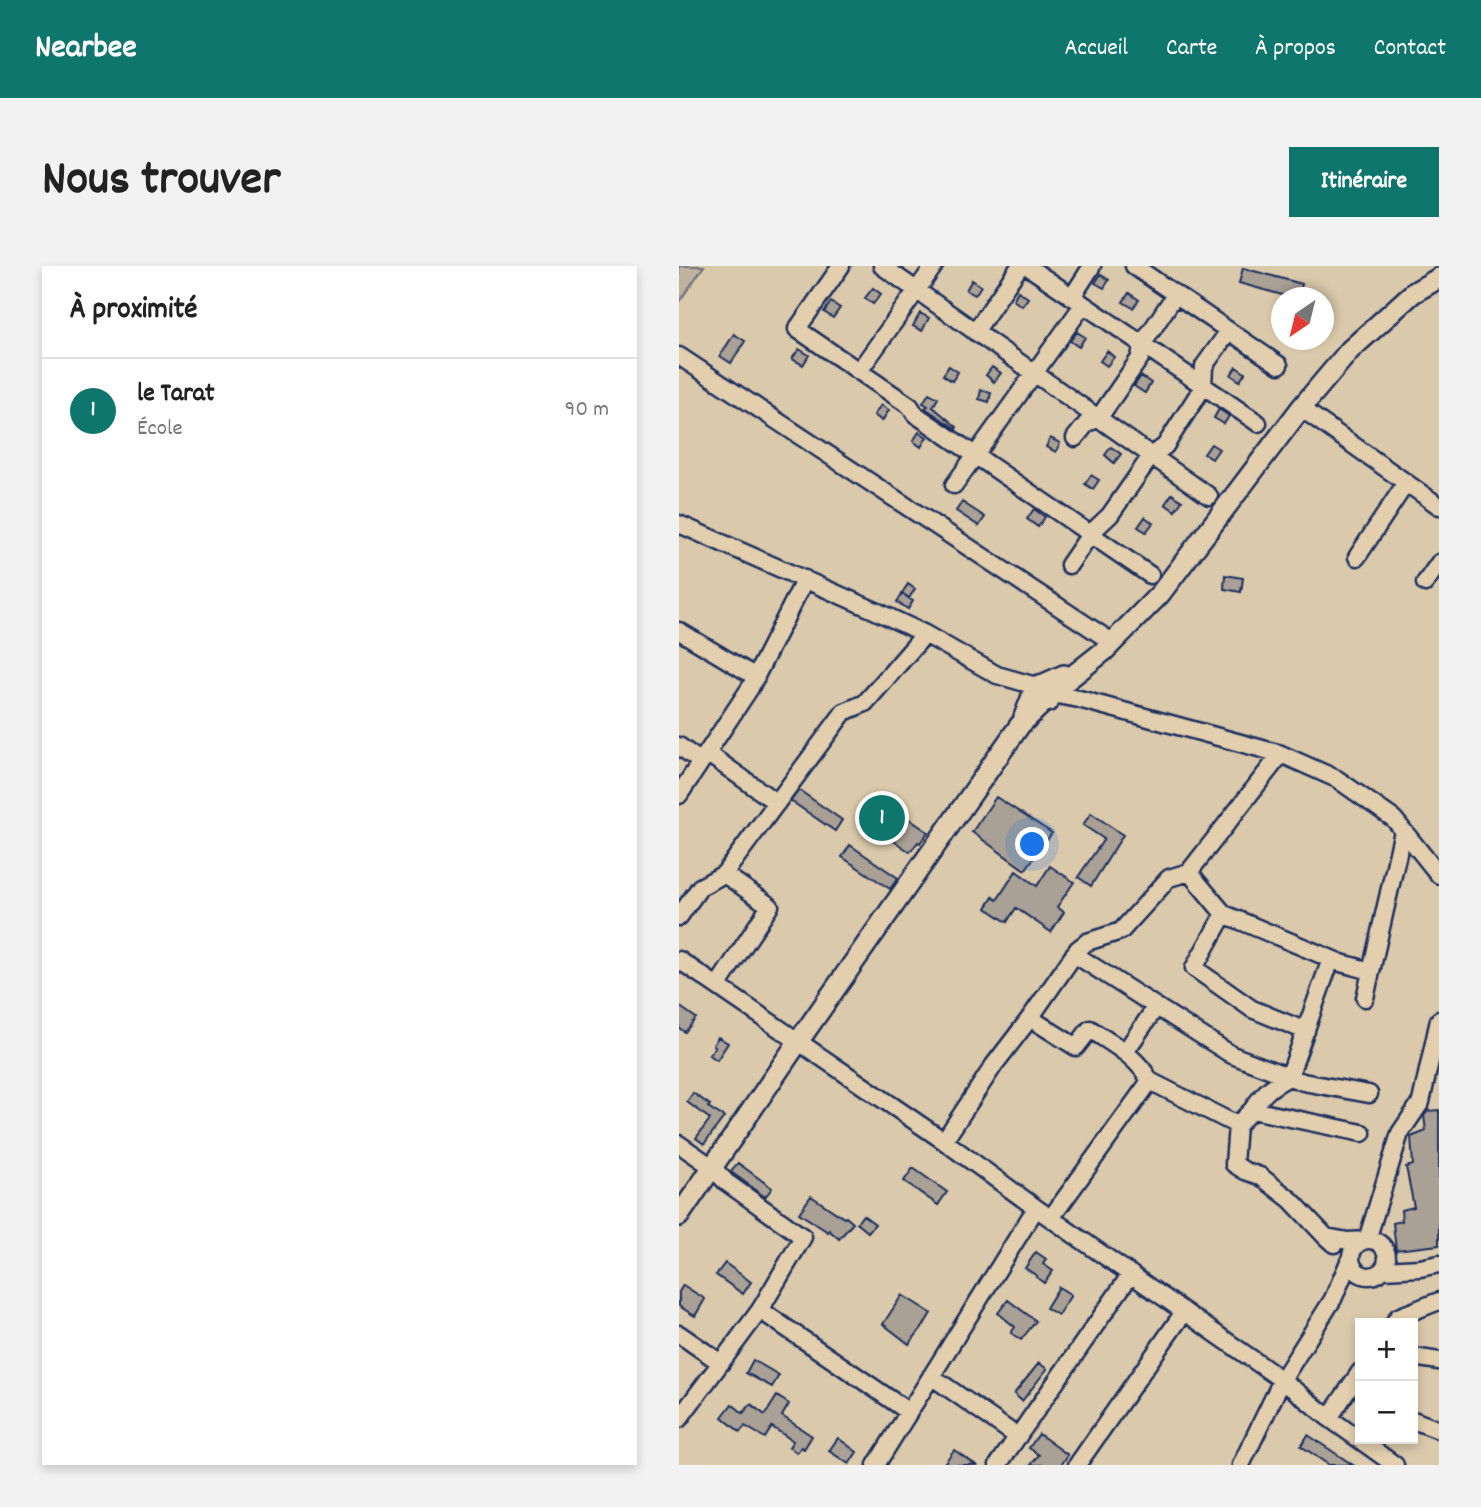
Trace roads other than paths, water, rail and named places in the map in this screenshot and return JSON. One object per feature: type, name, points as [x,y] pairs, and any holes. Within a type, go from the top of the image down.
[{"type":"main road","points":[[679,1216],[1042,694],[1108,646],[1160,594],[1301,408],[1350,350],[1413,293],[1439,278]]},
{"type":"street","points":[[841,266],[797,329],[910,406],[915,414],[1150,575]]},
{"type":"street","points":[[882,266],[1209,496]]},
{"type":"street","points":[[859,371],[934,266]]},
{"type":"street","points":[[975,332],[1020,266]]},
{"type":"street","points":[[1027,266],[1258,423]]},
{"type":"street","points":[[954,485],[1033,374],[1077,301],[1092,266]]},
{"type":"street","points":[[1134,266],[1279,365]]},
{"type":"street","points":[[1075,438],[1087,423],[1098,419],[1140,358],[1142,345],[1175,295]]},
{"type":"street","points":[[1069,565],[1091,533],[1110,515],[1151,456],[1165,446],[1203,387],[1204,366],[1229,331]]},
{"type":"street","points":[[679,356],[1108,646]]},
{"type":"street","points":[[1301,408],[1439,506]]},
{"type":"street","points":[[1357,557],[1406,483]]},
{"type":"street","points":[[679,524],[925,634],[997,675],[1042,694],[1078,705],[1094,703],[1281,754],[1337,779],[1394,819],[1439,875]]},
{"type":"street","points":[[1425,583],[1439,564]]},
{"type":"street","points":[[679,795],[756,677],[805,579]]},
{"type":"street","points":[[679,631],[756,677]]},
{"type":"street","points":[[679,917],[700,887],[724,874],[844,712],[865,704],[925,634]]},
{"type":"street","points":[[679,746],[704,757],[777,803]]},
{"type":"street","points":[[944,1141],[994,1065],[1078,949],[1087,942],[1121,930],[1169,878],[1189,873],[1281,754]]},
{"type":"street","points":[[1366,998],[1402,831]]},
{"type":"street","points":[[1189,873],[1224,914],[1331,959],[1371,971]]},
{"type":"street","points":[[718,985],[770,906],[724,874]]},
{"type":"street","points":[[1224,914],[1194,968],[1252,1009],[1306,1031]]},
{"type":"street","points":[[1074,954],[1231,1055],[1303,1082],[1369,1094]]},
{"type":"street","points":[[1326,1237],[1348,1241],[1376,1241],[1383,1246],[1388,1263],[1376,1275],[1359,1273],[1353,1266],[1351,1256],[1326,1237],[1291,1200],[1260,1176],[1234,1164],[1237,1125],[1262,1095],[1289,1077],[1331,959]]},
{"type":"street","points":[[679,960],[944,1141],[1282,1380],[1329,1418],[1395,1465]]},
{"type":"street","points":[[1125,1052],[1156,1007]]},
{"type":"street","points":[[1030,1018],[1076,1047],[1090,1029],[1125,1052],[1144,1069],[1150,1081],[1237,1125]]},
{"type":"street","points":[[1367,1240],[1400,1133],[1421,1102],[1439,1020]]},
{"type":"street","points":[[1051,1217],[1150,1081]]},
{"type":"street","points":[[1252,1110],[1362,1133]]},
{"type":"street","points":[[679,1144],[712,1167],[726,1182],[803,1237],[761,1310],[721,1363],[682,1408]]},
{"type":"street","points":[[876,1465],[1036,1208]]},
{"type":"street","points":[[1241,1465],[1282,1380],[1333,1299],[1354,1247],[1367,1240]]},
{"type":"street","points":[[1387,1254],[1404,1260],[1437,1264]]},
{"type":"street","points":[[1383,1270],[1437,1264]]},
{"type":"street","points":[[998,1465],[1131,1274]]},
{"type":"street","points":[[1333,1299],[1367,1276]]},
{"type":"street","points":[[1397,1318],[1439,1301]]},
{"type":"street","points":[[761,1310],[909,1412]]},
{"type":"street","points":[[1077,1465],[1184,1312]]},
{"type":"street","points":[[679,1334],[721,1363]]},
{"type":"street","points":[[1418,1358],[1439,1361]]},
{"type":"street","points":[[931,1376],[1018,1437]]},
{"type":"street","points":[[1329,1418],[1353,1397]]},
{"type":"street","points":[[1418,1422],[1439,1430]]},
{"type":"place","name":"le Tarat","points":[[882,818]]}]
